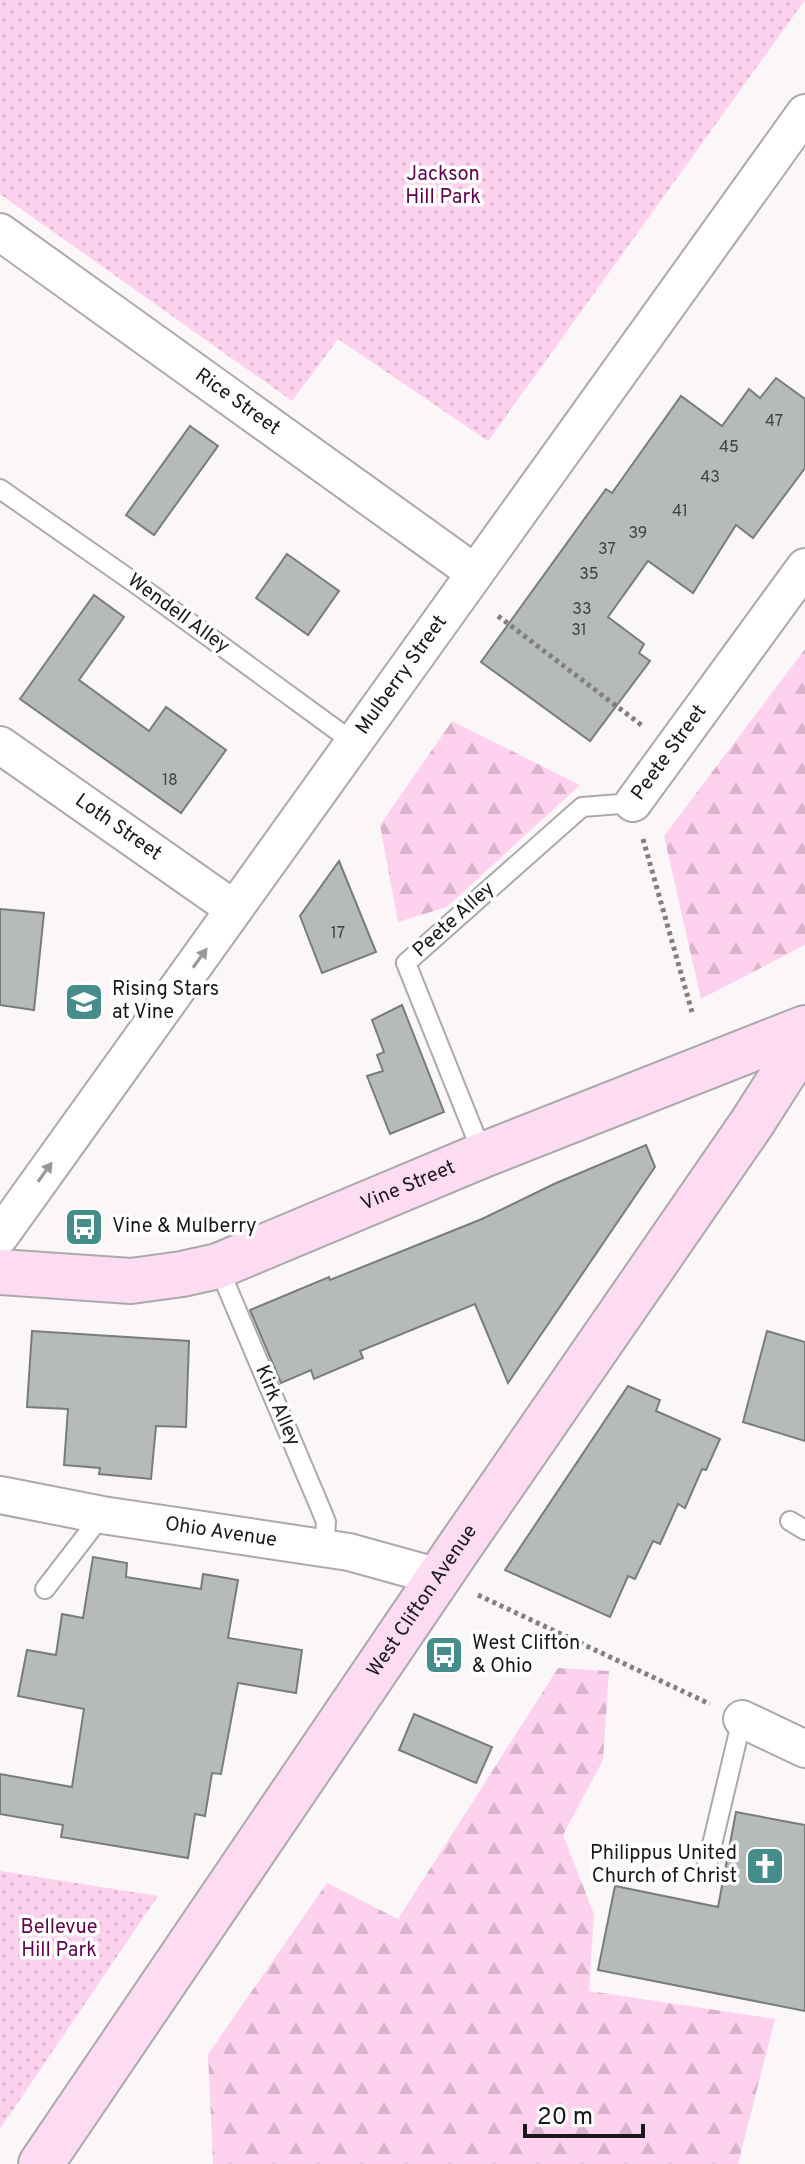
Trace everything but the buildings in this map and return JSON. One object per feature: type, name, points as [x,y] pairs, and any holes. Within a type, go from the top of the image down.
[{"type":"main road","name":"Vine Street","points":[[0,1272],[131,1281],[218,1266],[483,1155],[805,1028]]},
{"type":"main road","name":"West Clifton Avenue","points":[[41,2164],[439,1577],[752,1123],[805,1040]]},
{"type":"street","name":"Mulberry Street","points":[[0,1236],[805,113]]},
{"type":"street","name":"Rice Street","points":[[0,232],[475,573]]},
{"type":"street","name":"Peete Street","points":[[633,803],[805,567]]},
{"type":"street","name":"Loth Street","points":[[0,745],[234,909]]},
{"type":"street","name":"Ohio Avenue","points":[[0,1495],[102,1515],[349,1552],[439,1577]]},
{"type":"street","points":[[728,1713],[805,1749]]},
{"type":"lane","name":"Wendell Alley","points":[[0,489],[353,742]]},
{"type":"lane","name":"Peete Alley","points":[[483,1155],[406,963],[582,807],[633,803]]},
{"type":"lane","name":"Kirk Alley","points":[[218,1266],[326,1522],[324,1549]]},
{"type":"lane","points":[[45,1589],[102,1515]]},
{"type":"lane","points":[[706,1870],[728,1713]]},
{"type":"path","points":[[498,616],[672,749]]},
{"type":"path","name":"Peete Street","points":[[633,803],[692,1012]]},
{"type":"path","points":[[478,1595],[728,1713]]},
{"type":"green space","name":"Jackson Hill Park","points":[[0,0],[805,0],[488,441],[338,339],[292,401],[0,194]]},
{"type":"green space","points":[[805,649],[805,945],[701,999],[664,836]]},
{"type":"green space","points":[[452,721],[580,785],[447,907],[398,922],[380,825]]},
{"type":"green space","points":[[558,1668],[609,1671],[603,1760],[563,1835],[594,1914],[589,1991],[775,2019],[738,2164],[213,2164],[208,2054],[327,1883],[398,1919]]},
{"type":"green space","name":"Bellevue Hill Park","points":[[0,1871],[158,1896],[0,2129]]},
{"type":"place","name":"Rising Stars at Vine","points":[[84,1002]]},
{"type":"place","name":"Vine & Mulberry","points":[[84,1227]]},
{"type":"place","name":"West Clifton & Ohio","points":[[444,1655]]},
{"type":"place","name":"Philippus United Church of Christ","points":[[765,1866]]}]
